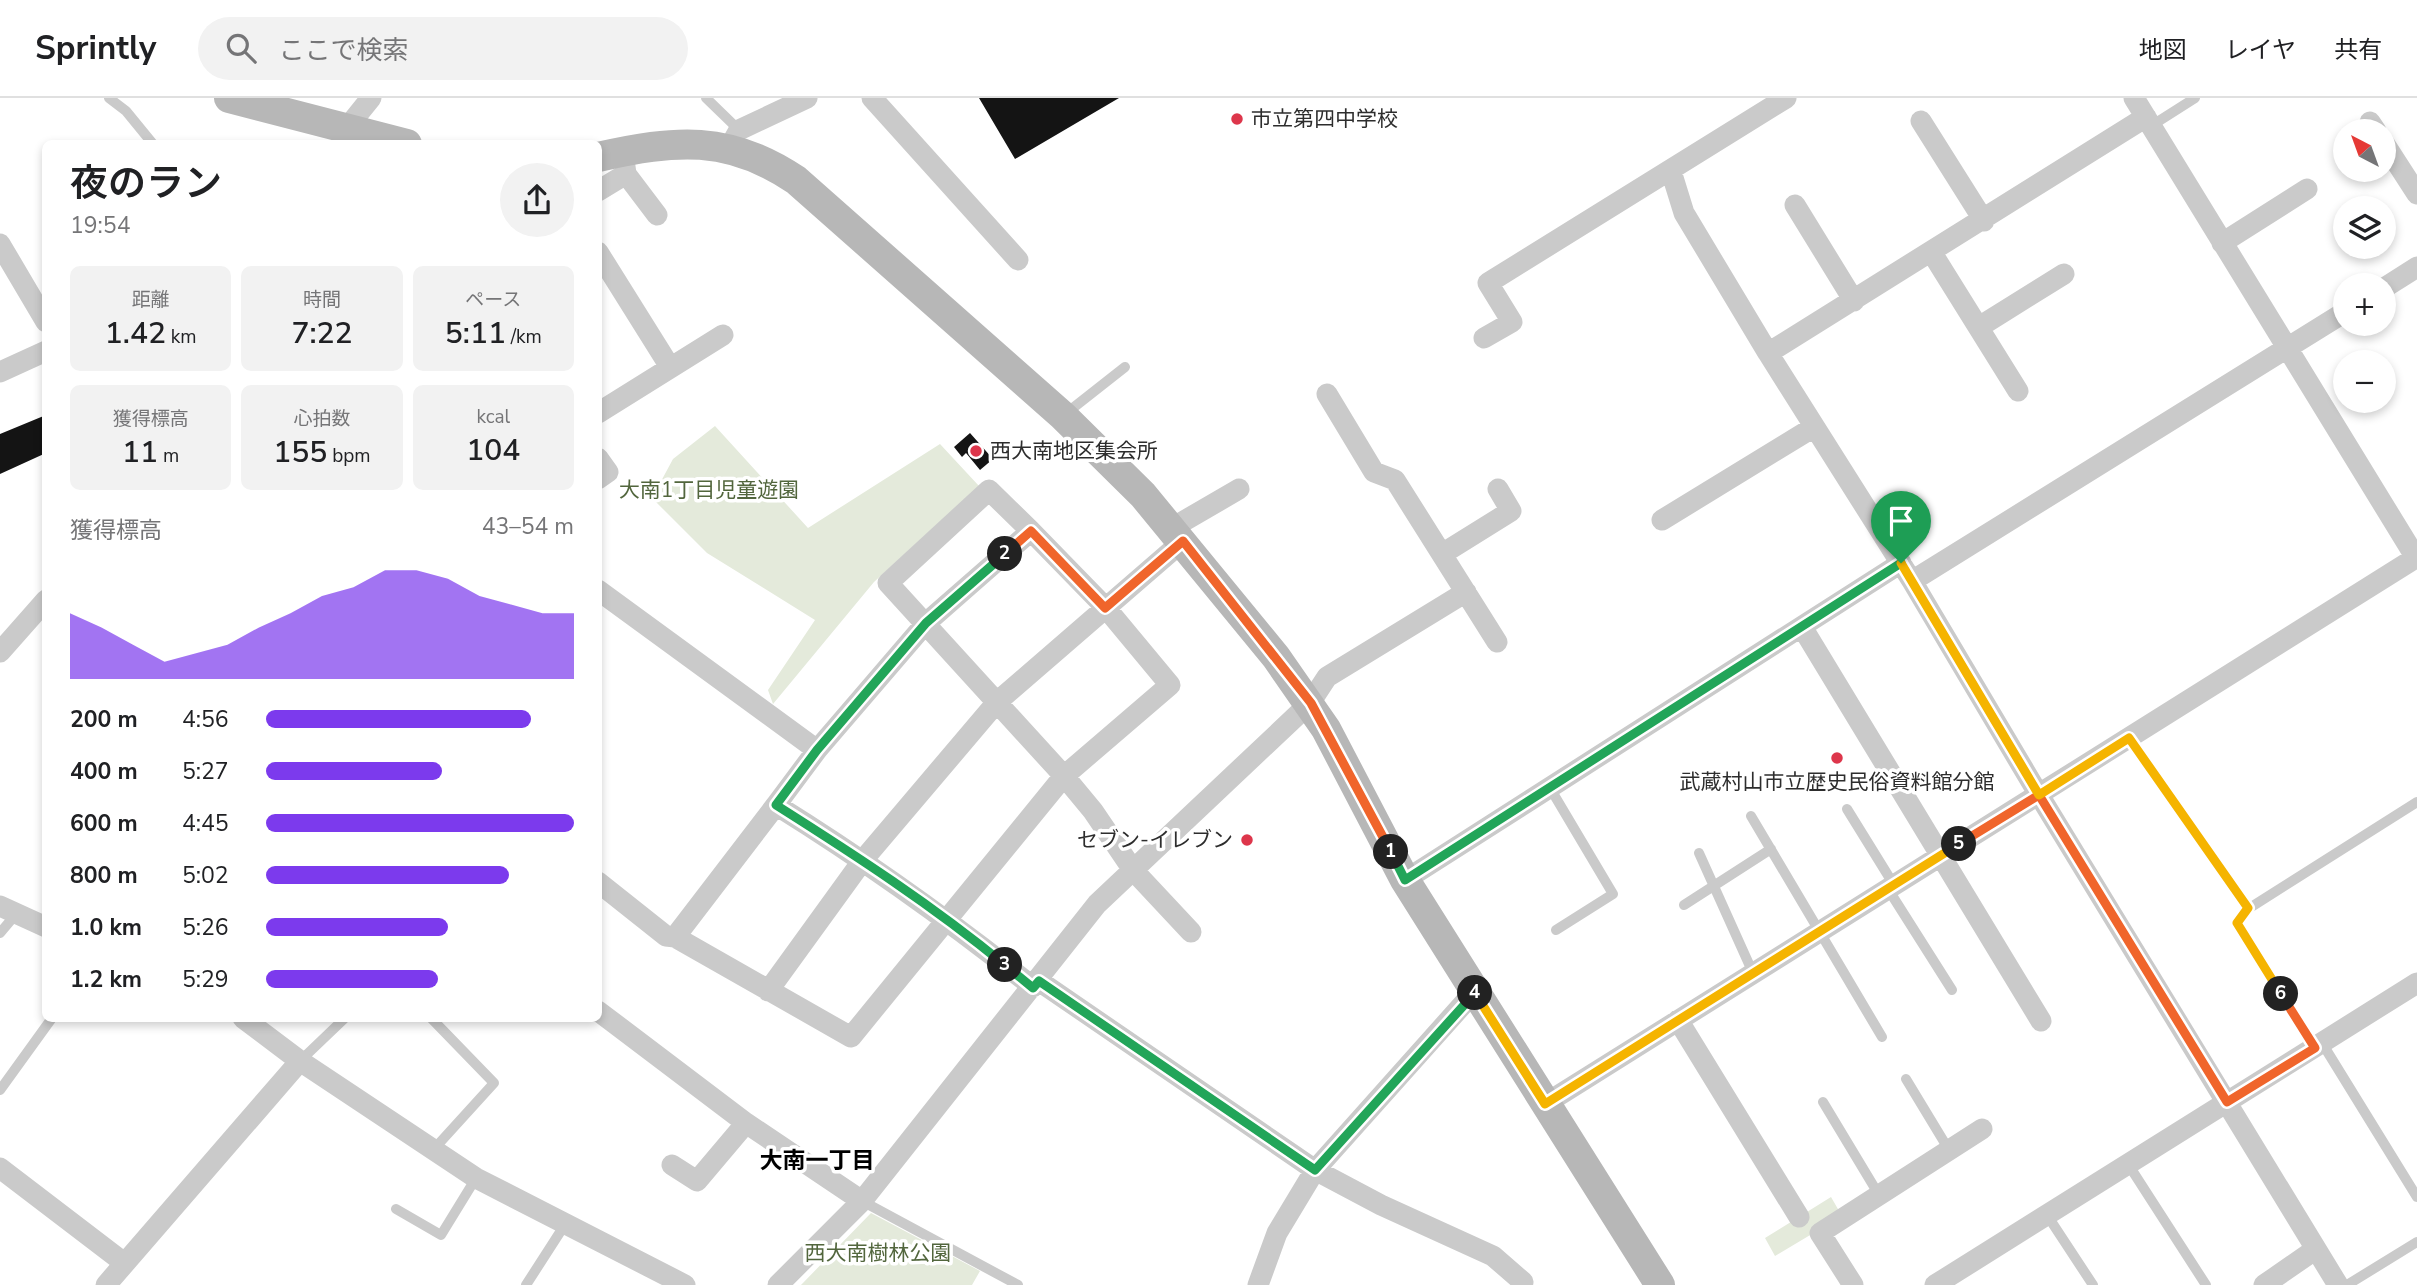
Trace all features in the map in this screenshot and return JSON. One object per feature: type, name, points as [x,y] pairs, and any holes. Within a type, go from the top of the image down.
[{"type":"street","points":[[229,98],[390,140]]},
{"type":"street","points":[[346,130],[371,98]]},
{"type":"street","points":[[602,184],[616,161],[676,143],[734,139],[807,98]]},
{"type":"street","points":[[872,98],[1018,260]]},
{"type":"street","points":[[1484,338],[1512,322],[1488,283],[1786,98]]},
{"type":"street","points":[[1545,1104],[2416,558],[2134,98]]},
{"type":"street","points":[[1921,121],[1984,221]]},
{"type":"street","points":[[1768,353],[2149,121]]},
{"type":"street","points":[[734,139],[760,159],[796,180],[1063,416],[1177,534],[1311,703],[1405,880],[1660,1285]]},
{"type":"street","points":[[616,161],[657,215]]},
{"type":"street","points":[[2396,162],[2417,194]]},
{"type":"street","points":[[1671,171],[1684,214],[1814,427],[1907,572],[2039,795],[2338,1285]]},
{"type":"street","points":[[2222,243],[2307,189]]},
{"type":"street","points":[[1795,205],[1854,301]]},
{"type":"street","points":[[2,252],[42,316]]},
{"type":"street","points":[[1932,253],[2018,391]]},
{"type":"street","points":[[602,258],[670,367]]},
{"type":"street","points":[[2396,280],[2417,267]]},
{"type":"street","points":[[1979,327],[2064,274]]},
{"type":"street","points":[[1405,880],[1802,627],[1907,572],[2333,319]]},
{"type":"street","points":[[602,410],[723,335]]},
{"type":"street","points":[[0,372],[42,353]]},
{"type":"street","points":[[1327,394],[1374,472],[1395,480],[1497,642]]},
{"type":"street","points":[[1662,520],[1814,427]]},
{"type":"street","points":[[602,464],[608,472],[602,476]]},
{"type":"street","points":[[768,991],[863,860],[996,702],[1105,608],[1177,534],[1239,489]]},
{"type":"street","points":[[1442,554],[1511,511],[1498,489]]},
{"type":"street","points":[[602,885],[666,936],[675,937],[851,1037],[1064,776],[1170,685],[1105,608],[989,490],[888,583],[1064,776],[1093,811],[1133,870],[1191,932]]},
{"type":"street","points":[[675,937],[817,750],[926,623],[1031,531]]},
{"type":"street","points":[[778,1285],[862,1201],[1097,904],[1311,703],[1328,677],[1466,592]]},
{"type":"street","points":[[602,593],[817,750]]},
{"type":"street","points":[[0,652],[42,605]]},
{"type":"street","points":[[1802,627],[2041,1021]]},
{"type":"street","points":[[776,805],[863,860],[1036,984],[1315,1170],[1381,1205],[1493,1256],[1524,1284]]},
{"type":"street","points":[[8,910],[42,925]]},
{"type":"street","points":[[1935,1285],[2417,983]]},
{"type":"street","points":[[1258,1285],[1278,1233],[1315,1170],[1474,992]]},
{"type":"street","points":[[602,1015],[746,1123],[862,1201]]},
{"type":"street","points":[[1678,1020],[1799,1217]]},
{"type":"street","points":[[248,1022],[300,1061],[476,1178],[684,1285]]},
{"type":"street","points":[[106,1285],[123,1262],[300,1061]]},
{"type":"street","points":[[672,1165],[697,1181],[746,1123]]},
{"type":"street","points":[[1853,1285],[1820,1233],[1982,1129]]},
{"type":"street","points":[[0,1168],[123,1262]]},
{"type":"street","points":[[2264,1285],[2316,1249]]},
{"type":"lane","points":[[109,98],[126,111],[150,140]]},
{"type":"lane","points":[[706,98],[734,139]]},
{"type":"lane","points":[[2149,121],[2195,98]]},
{"type":"lane","points":[[1063,416],[1125,367]]},
{"type":"lane","points":[[2129,738],[2248,908]]},
{"type":"lane","points":[[1550,788],[1613,894],[1556,930]]},
{"type":"lane","points":[[2417,802],[2248,908],[2237,923],[2417,1198]]},
{"type":"lane","points":[[1847,808],[1952,989]]},
{"type":"lane","points":[[1751,816],[1882,1037]]},
{"type":"lane","points":[[1684,905],[1771,849]]},
{"type":"lane","points":[[1699,853],[1753,973]]},
{"type":"lane","points":[[0,933],[8,910]]},
{"type":"lane","points":[[0,1090],[49,1022]]},
{"type":"lane","points":[[300,1061],[341,1022]]},
{"type":"lane","points":[[434,1149],[494,1083],[435,1022]]},
{"type":"lane","points":[[1906,1079],[1949,1150]]},
{"type":"lane","points":[[1823,1102],[1879,1195]]},
{"type":"lane","points":[[2128,1164],[2206,1285]]},
{"type":"lane","points":[[396,1209],[441,1235],[476,1178]]},
{"type":"lane","points":[[862,1201],[1018,1285]]},
{"type":"lane","points":[[2047,1215],[2093,1285]]},
{"type":"lane","points":[[526,1285],[565,1226]]},
{"type":"lane","points":[[2347,1285],[2417,1242]]},
{"type":"green space","name":"大南1丁目児童遊園","points":[[715,426],[808,528],[940,444],[979,486],[874,582],[773,704],[768,690],[815,620],[707,553],[652,498],[673,459]]},
{"type":"green space","points":[[1831,1197],[1842,1216],[1775,1256],[1765,1238]]},
{"type":"green space","name":"西大南樹林公園","points":[[871,1213],[980,1271],[972,1285],[801,1285]]},
{"type":"building","points":[[979,98],[1119,98],[1015,159]]},
{"type":"building","points":[[42,417],[42,455],[0,474],[0,434]]},
{"type":"building","points":[[970,433],[993,459],[980,470],[966,453],[962,457],[954,447]]},
{"type":"place","name":"市立第四中学校","points":[[1237,119]]},
{"type":"place","name":"西大南地区集会所","points":[[976,451]]},
{"type":"place","name":"武蔵村山市立歴史民俗資料館分館","points":[[1837,758]]},
{"type":"place","name":"セブン-イレブン","points":[[1247,840]]},
{"type":"district","name":"大南一丁目","points":[[817,1160]]},
{"type":"route","points":[[1901,563],[1405,880],[1311,703],[1183,541],[1105,608],[1031,531],[926,623],[817,750],[776,805],[863,860],[948,919],[1033,988],[1039,981],[1315,1170],[1474,992],[1545,1104],[2039,795],[2227,1102],[2315,1048],[2237,923],[2248,908],[2129,738],[2039,795],[1901,563]]}]
